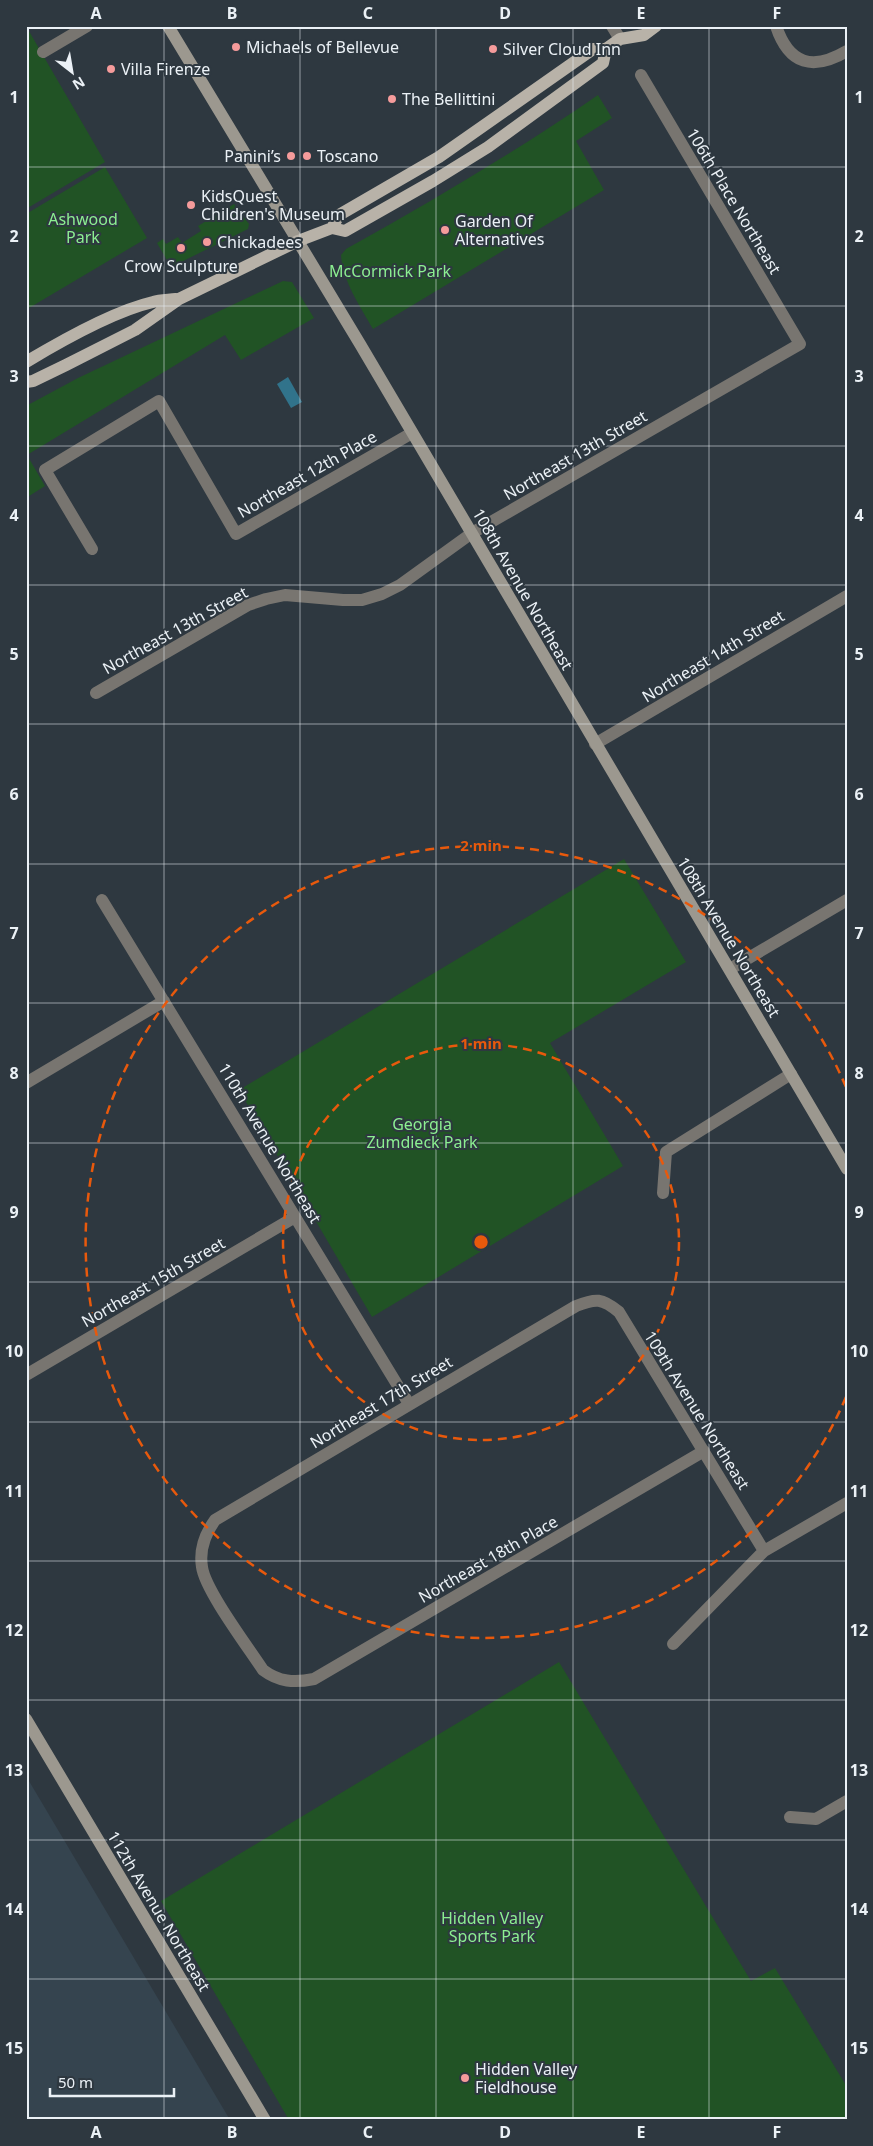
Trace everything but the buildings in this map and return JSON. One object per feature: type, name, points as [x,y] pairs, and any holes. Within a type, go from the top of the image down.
[{"type":"main road","name":"108th Avenue Northeast","points":[[168,26],[472,533],[847,1169]]},
{"type":"main road","points":[[620,39],[626,26]]},
{"type":"main road","points":[[332,228],[338,215],[439,158],[593,49],[606,49],[620,39],[644,35],[656,26]]},
{"type":"main road","points":[[26,382],[33,381],[135,330],[178,299],[298,241],[332,228],[345,231],[433,181],[488,147],[603,63],[606,49]]},
{"type":"main road","points":[[26,362],[53,346],[120,314],[153,301],[178,299]]},
{"type":"main road","name":"112th Avenue Northeast","points":[[26,1719],[264,2120]]},
{"type":"street","points":[[43,52],[87,26]]},
{"type":"street","points":[[612,26],[620,39]]},
{"type":"street","points":[[776,26],[787,48],[796,57],[807,62],[820,63],[832,60],[847,51]]},
{"type":"street","name":"106th Place Northeast","points":[[641,76],[800,344]]},
{"type":"street","name":"Northeast 13th Street","points":[[96,693],[248,605],[285,595],[326,600],[362,600],[382,594],[400,584],[472,533],[800,344]]},
{"type":"street","name":"Northeast 12th Place","points":[[92,549],[45,470],[159,401],[236,534],[412,433]]},
{"type":"street","name":"Northeast 14th Street","points":[[595,744],[847,596]]},
{"type":"street","name":"110th Avenue Northeast","points":[[102,900],[409,1404]]},
{"type":"street","points":[[730,969],[847,900]]},
{"type":"street","points":[[26,1083],[164,1001]]},
{"type":"street","points":[[662,1194],[666,1152],[791,1074]]},
{"type":"street","name":"Northeast 15th Street","points":[[26,1375],[295,1217]]},
{"type":"street","name":"Northeast 17th Street","points":[[285,1681],[272,1677],[263,1670],[207,1584],[202,1567],[202,1548],[206,1534],[215,1520],[576,1306],[592,1299]]},
{"type":"street","name":"109th Avenue Northeast","points":[[592,1299],[609,1304],[618,1312],[764,1551]]},
{"type":"street","name":"Northeast 18th Place","points":[[285,1681],[299,1682],[314,1679],[704,1451]]},
{"type":"street","points":[[673,1644],[764,1551],[847,1503]]},
{"type":"street","points":[[790,1817],[816,1820],[847,1801]]},
{"type":"shaded area","points":[[26,1776],[230,2120],[26,2120]]},
{"type":"green space","name":"Ashwood Park","points":[[26,26],[105,162],[26,209]]},
{"type":"green space","name":"McCormick Park","points":[[598,95],[612,118],[576,141],[604,190],[373,329],[353,294],[345,275],[341,255],[346,249],[474,175]]},
{"type":"green space","name":"Ashwood Park","points":[[105,167],[147,238],[29,308],[26,303],[26,214]]},
{"type":"green space","points":[[234,204],[249,224],[248,229],[171,267],[157,243],[163,239],[166,244],[178,237],[182,243],[201,231],[198,226]]},
{"type":"green space","name":"McCormick Park","points":[[283,281],[292,282],[314,318],[241,360],[225,335],[27,455],[45,486],[26,498],[26,406],[78,378]]},
{"type":"green space","name":"Georgia Zumdieck Park","points":[[624,859],[686,962],[550,1043],[623,1166],[372,1317],[239,1090]]},
{"type":"green space","name":"Hidden Valley Sports Park","points":[[559,1662],[751,1981],[775,1968],[847,2087],[847,2120],[289,2120],[161,1901]]},
{"type":"water","points":[[288,377],[302,402],[291,408],[277,384]]},
{"type":"place","name":"Michaels of Bellevue","points":[[236,47]]},
{"type":"place","name":"Silver Cloud Inn","points":[[493,49]]},
{"type":"place","name":"Villa Firenze","points":[[111,69]]},
{"type":"place","name":"The Bellittini","points":[[392,99]]},
{"type":"place","name":"Panini’s","points":[[291,156]]},
{"type":"place","name":"Toscano","points":[[307,156]]},
{"type":"place","name":"KidsQuest Children's Museum","points":[[191,205]]},
{"type":"place","name":"Garden Of Alternatives","points":[[445,230]]},
{"type":"place","name":"Chickadees","points":[[207,242]]},
{"type":"place","name":"Crow Sculpture","points":[[181,248]]},
{"type":"place","name":"Hidden Valley Fieldhouse","points":[[465,2078]]}]
